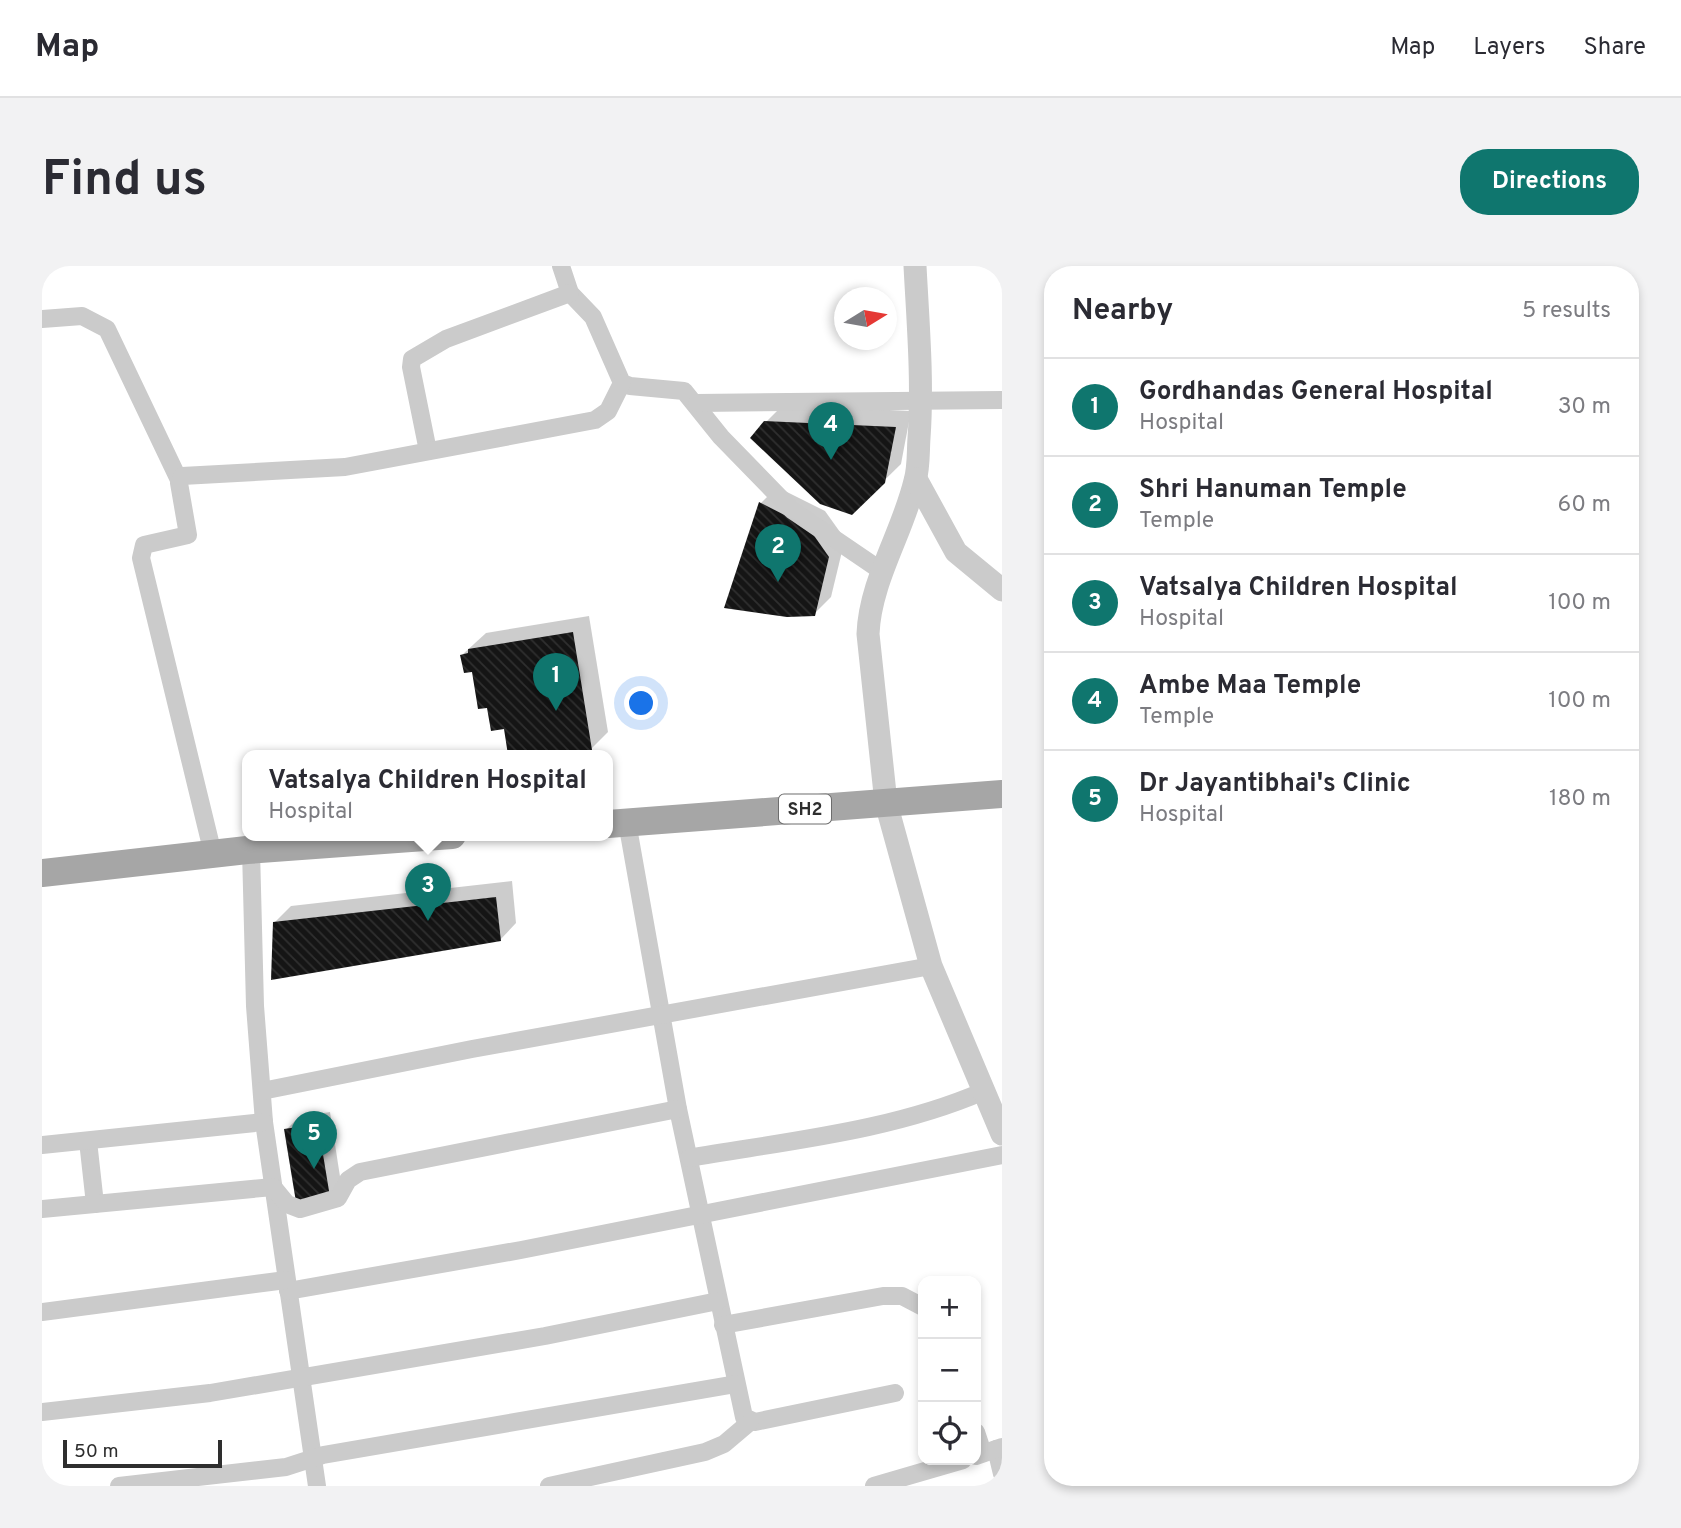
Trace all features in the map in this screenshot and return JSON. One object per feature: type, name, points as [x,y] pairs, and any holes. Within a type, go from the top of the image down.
[{"type":"main road","name":"SH2","points":[[618,823],[1002,794]]},
{"type":"main road","points":[[42,873],[251,850],[372,841]]},
{"type":"street","points":[[561,266],[570,293],[593,317],[622,383],[684,391],[697,403],[721,437],[792,510],[883,572]]},
{"type":"street","points":[[915,266],[922,403],[916,479],[900,532],[883,572],[869,620],[868,635],[886,803],[931,966],[1002,1134]]},
{"type":"street","points":[[428,451],[411,367],[412,359],[446,339],[570,293]]},
{"type":"street","points":[[42,319],[82,316],[107,329],[179,480],[188,535],[144,545],[141,558],[213,854]]},
{"type":"street","points":[[179,480],[190,473],[345,467],[595,420],[608,411],[622,383]]},
{"type":"street","points":[[697,403],[922,403],[1002,400]]},
{"type":"street","points":[[916,479],[956,552],[1002,590]]},
{"type":"street","points":[[618,823],[661,1017],[736,1384],[744,1417],[750,1422]]},
{"type":"street","points":[[251,850],[255,1006],[264,1122],[317,1486]]},
{"type":"street","points":[[262,1091],[472,1049],[661,1017],[931,966]]},
{"type":"street","points":[[689,1158],[861,1127],[951,1105],[984,1091]]},
{"type":"street","points":[[273,1187],[287,1204],[300,1209],[338,1198],[348,1180],[360,1172],[678,1110]]},
{"type":"street","points":[[42,1145],[264,1122]]},
{"type":"street","points":[[88,1141],[96,1204]]},
{"type":"street","points":[[42,1312],[287,1286],[701,1215],[1002,1155]]},
{"type":"street","points":[[42,1209],[273,1187]]},
{"type":"street","points":[[723,1325],[883,1296],[902,1296],[918,1304]]},
{"type":"street","points":[[42,1412],[210,1393],[545,1336],[718,1301]]},
{"type":"street","points":[[120,1486],[173,1484],[286,1467],[312,1458],[736,1384]]},
{"type":"street","points":[[549,1486],[716,1448],[750,1422],[895,1393]]},
{"type":"street","points":[[989,1451],[1002,1475]]},
{"type":"street","points":[[874,1486],[934,1478],[955,1465]]},
{"type":"building","points":[[764,421],[896,427],[885,483],[852,515],[820,504],[750,438]]},
{"type":"building","points":[[759,502],[808,527],[829,557],[815,616],[787,617],[724,608]]},
{"type":"building","points":[[573,632],[592,750],[507,750],[504,729],[491,731],[487,708],[478,709],[472,672],[464,673],[460,655],[468,653],[468,649]]},
{"type":"building","points":[[496,897],[501,941],[271,980],[273,922]]},
{"type":"building","points":[[318,1124],[330,1197],[296,1202],[284,1129]]},
{"type":"place","name":"Ambe Maa Temple","points":[[831,460]]},
{"type":"place","name":"Shri Hanuman Temple","points":[[778,582]]},
{"type":"place","name":"Gordhandas General Hospital","points":[[556,711]]},
{"type":"place","name":"Vatsalya Children Hospital","points":[[428,921]]},
{"type":"place","name":"Dr Jayantibhai's Clinic","points":[[314,1169]]}]
